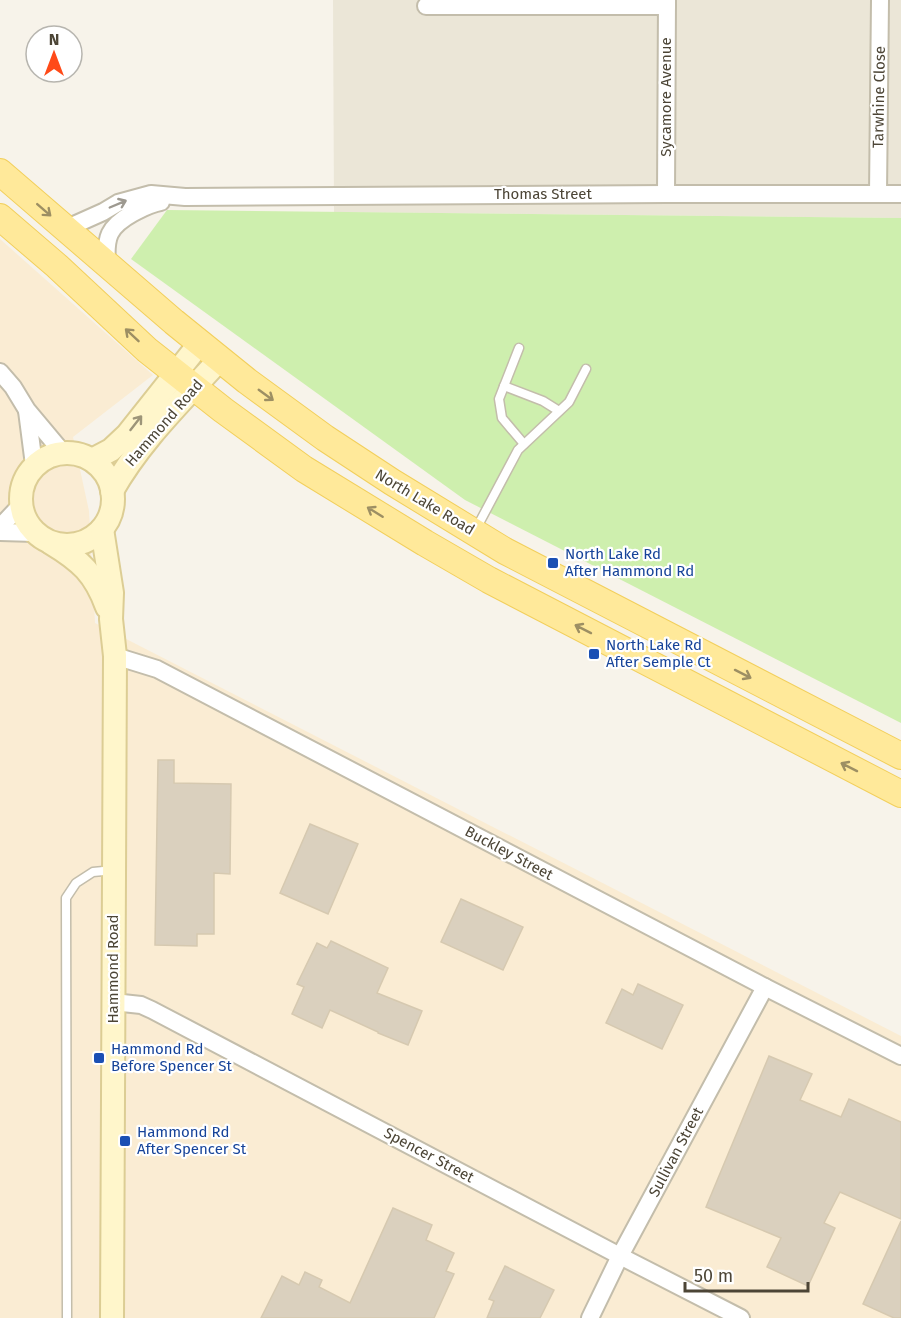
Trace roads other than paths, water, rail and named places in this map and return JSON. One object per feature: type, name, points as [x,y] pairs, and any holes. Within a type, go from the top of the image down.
[{"type":"main road","name":"North Lake Road","points":[[0,172],[246,381],[325,438],[392,482],[505,550],[901,756]]},
{"type":"main road","points":[[0,217],[57,266],[147,350],[223,410],[304,469],[489,580],[901,794]]},
{"type":"main road","name":"Hammond Road","points":[[112,491],[185,380],[200,343]]},
{"type":"main road","name":"Hammond Road","points":[[92,460],[111,450],[185,380],[220,359]]},
{"type":"main road","points":[[63,453],[78,454],[92,460],[102,468],[109,479],[113,501],[102,529],[91,538],[64,545],[43,537],[25,520],[21,505],[23,484],[34,465],[48,457],[63,453]]},
{"type":"main road","name":"Hammond Road","points":[[102,529],[112,593],[111,620],[115,656],[112,1318]]},
{"type":"main road","name":"Hammond Road","points":[[43,537],[82,564],[96,581],[111,620]]},
{"type":"street","name":"Tarwhine Close","points":[[878,194],[880,0]]},
{"type":"street","points":[[426,6],[667,3]]},
{"type":"street","name":"Sycamore Avenue","points":[[666,194],[667,3]]},
{"type":"street","name":"Thomas Street","points":[[65,229],[103,212],[118,202],[151,194],[185,197],[901,194]]},
{"type":"street","name":"Thomas Street","points":[[107,265],[106,248],[110,232],[119,221],[150,204],[185,197]]},
{"type":"street","points":[[0,372],[13,387],[27,410],[63,453]]},
{"type":"street","points":[[27,410],[34,465]]},
{"type":"street","points":[[0,527],[21,505]]},
{"type":"street","points":[[0,532],[43,537]]},
{"type":"street","name":"Buckley Street","points":[[115,656],[157,669],[901,1056]]},
{"type":"street","name":"Sullivan Street","points":[[590,1318],[620,1256],[765,987]]},
{"type":"street","name":"Spencer Street","points":[[113,1002],[141,1005],[152,1010],[741,1318]]},
{"type":"lane","points":[[519,348],[499,399],[502,418],[524,444]]},
{"type":"lane","points":[[474,532],[518,450],[568,402],[586,369]]},
{"type":"lane","points":[[504,386],[543,401],[559,411]]},
{"type":"lane","points":[[67,1318],[66,898],[76,883],[93,872],[114,870]]},
{"type":"place","name":"North Lake Rd After Hammond Rd","points":[[553,563]]},
{"type":"place","name":"North Lake Rd After Semple Ct","points":[[594,654]]},
{"type":"place","name":"Hammond Rd Before Spencer St","points":[[99,1058]]},
{"type":"place","name":"Hammond Rd After Spencer St","points":[[125,1141]]}]
